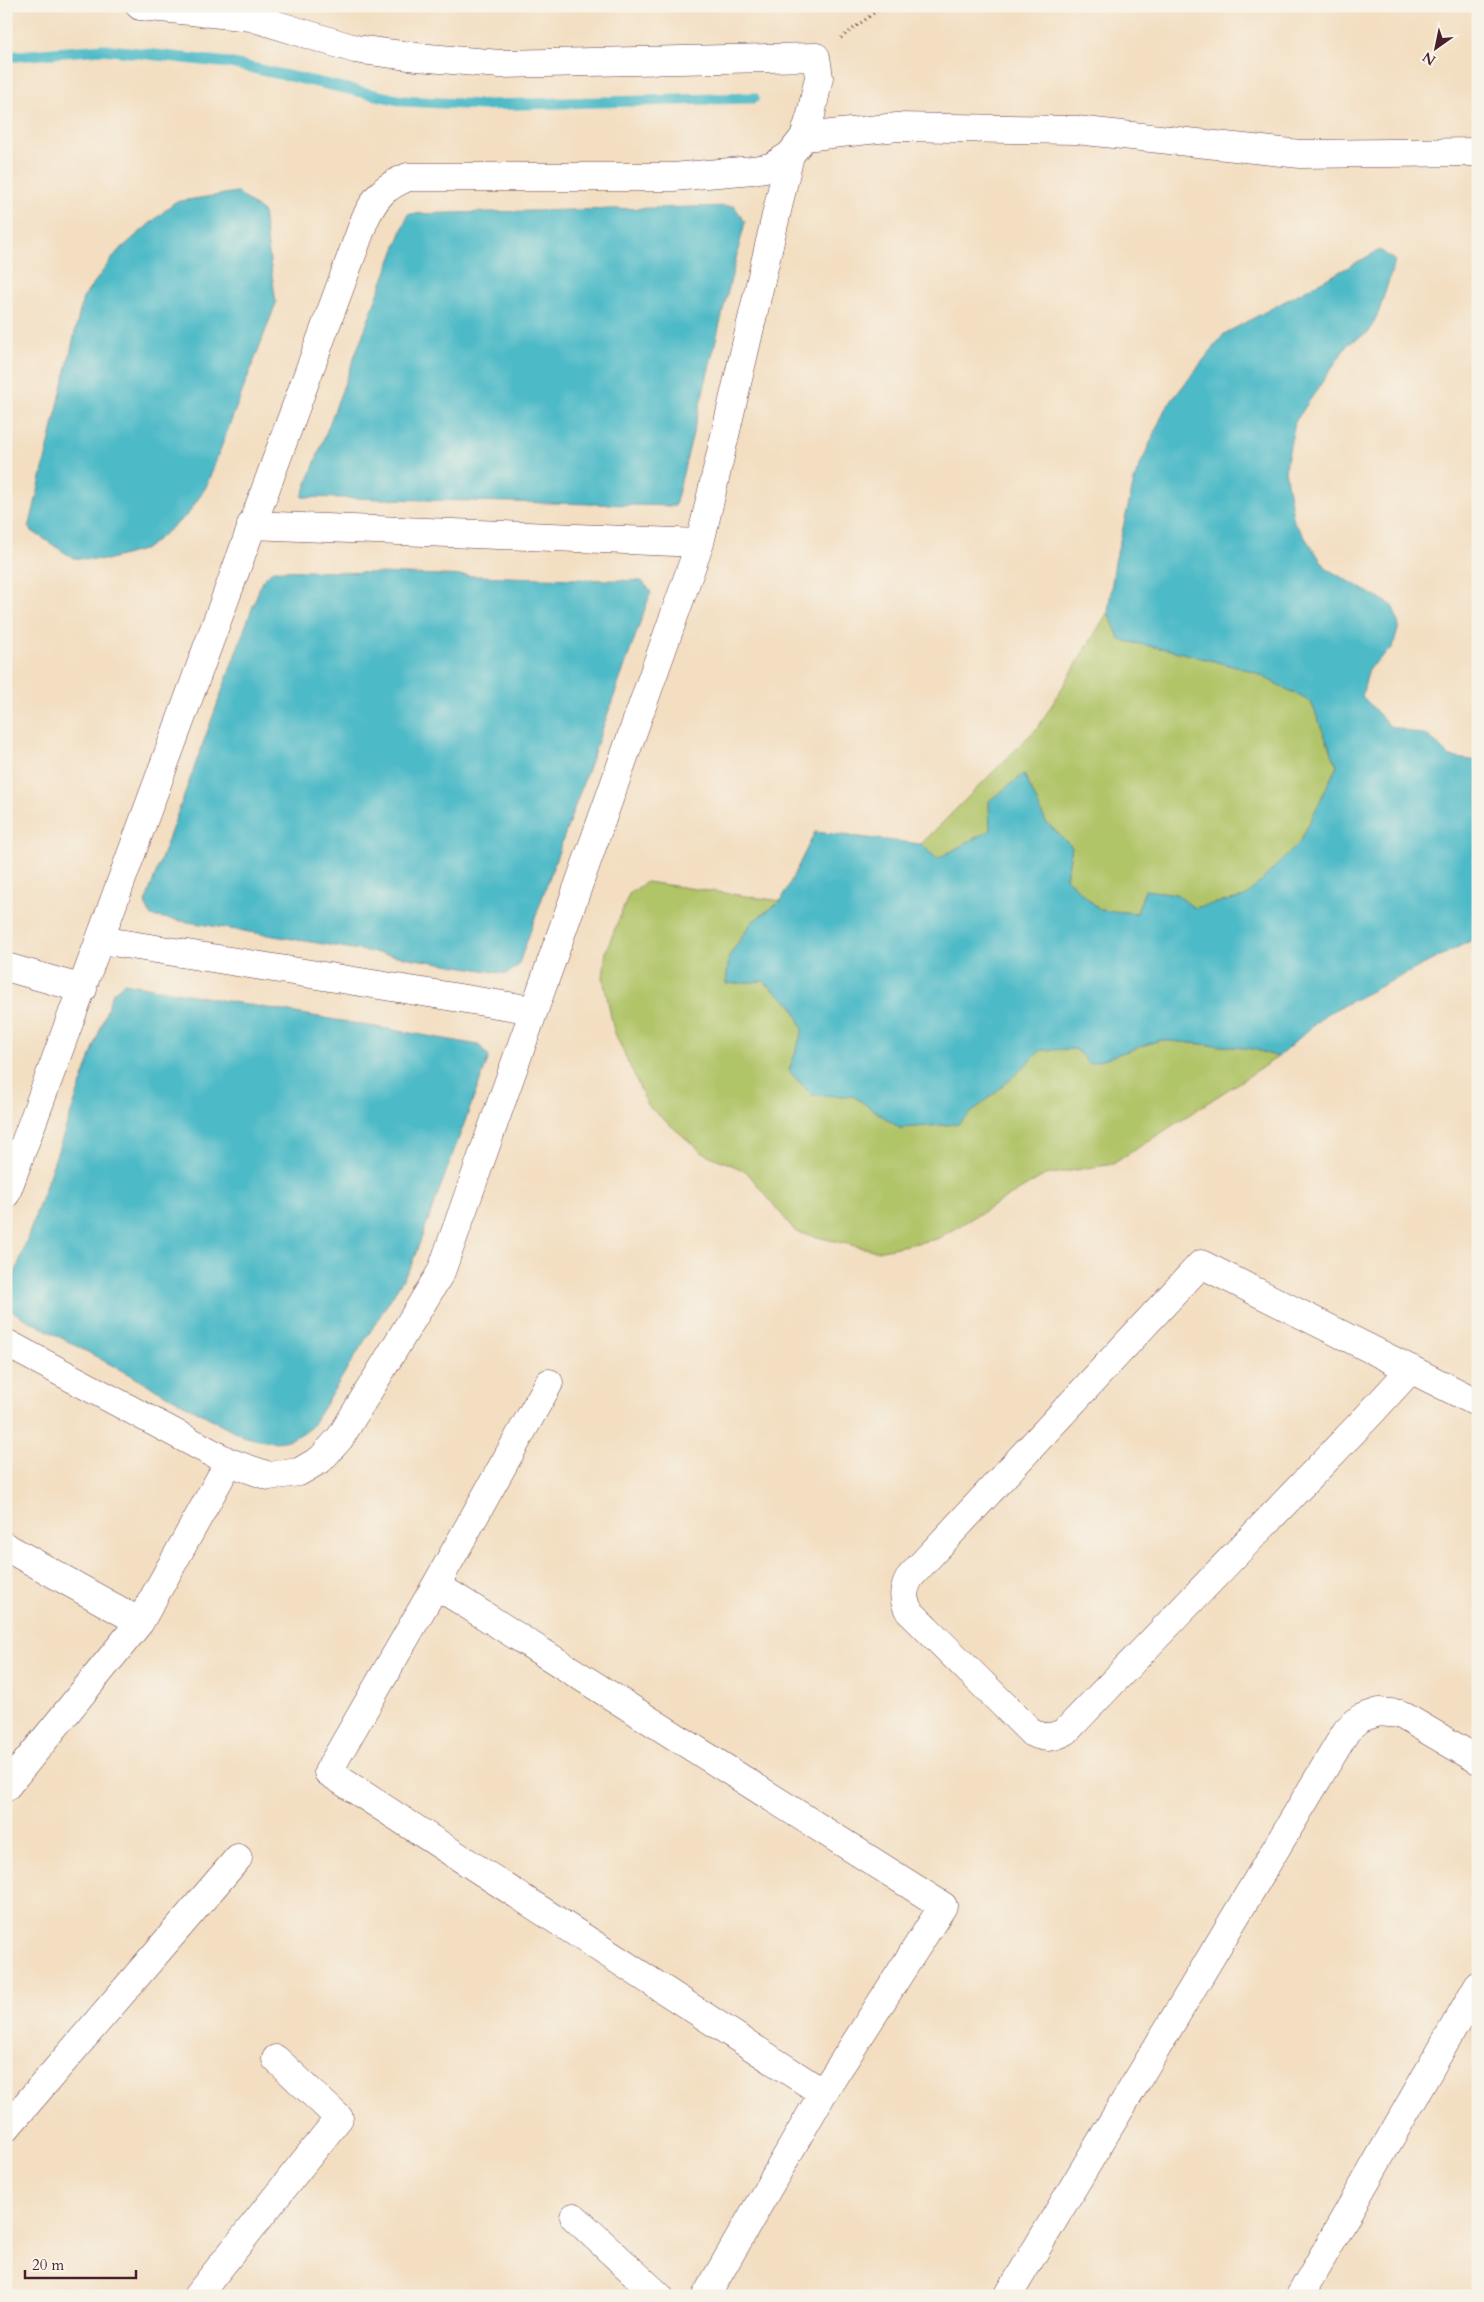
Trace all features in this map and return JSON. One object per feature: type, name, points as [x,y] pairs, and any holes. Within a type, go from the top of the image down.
[{"type":"street","points":[[6,1343],[229,1462],[269,1476],[299,1472],[321,1459],[340,1438],[441,1272],[700,543],[818,67],[500,64],[417,57],[355,49],[251,18],[140,6]]},
{"type":"street","points":[[6,1194],[365,219],[374,199],[390,185],[408,177],[673,177],[771,167],[802,136],[898,127],[1076,130],[1300,154],[1478,152]]},
{"type":"street","points":[[251,525],[700,543]]},
{"type":"street","points":[[100,940],[534,1010]]},
{"type":"street","points":[[6,967],[83,989]]},
{"type":"street","points":[[1411,1369],[1066,1731],[1054,1738],[1042,1737],[1032,1733],[910,1611],[905,1602],[904,1589],[910,1577],[1201,1264],[1411,1369],[1478,1403]]},
{"type":"street","points":[[549,1383],[436,1585],[328,1772],[823,2092]]},
{"type":"street","points":[[6,1787],[140,1622],[229,1462]]},
{"type":"street","points":[[6,1547],[140,1622]]},
{"type":"street","points":[[436,1585],[943,1906],[823,2092],[706,2296]]},
{"type":"street","points":[[1008,2296],[1346,1730],[1361,1718],[1379,1712],[1400,1714],[1474,1750]]},
{"type":"street","points":[[6,2128],[238,1858]]},
{"type":"street","points":[[1300,2296],[1478,1985]]},
{"type":"street","points":[[197,2296],[339,2118],[276,2059]]},
{"type":"street","points":[[574,2217],[659,2296]]},
{"type":"path","points":[[818,67],[883,6]]},
{"type":"green space","points":[[1108,612],[1120,640],[1175,651],[1252,671],[1311,702],[1337,766],[1300,842],[1245,897],[1194,908],[1176,894],[1145,890],[1137,913],[1100,910],[1066,878],[1072,847],[1046,822],[1024,774],[989,801],[990,830],[937,859],[921,844],[1039,726]]},
{"type":"green space","points":[[646,882],[781,901],[752,922],[729,956],[726,984],[763,981],[793,1006],[803,1029],[789,1071],[812,1095],[853,1096],[900,1128],[958,1124],[1012,1078],[1041,1050],[1076,1049],[1089,1064],[1160,1040],[1254,1049],[1278,1057],[1113,1164],[1045,1175],[937,1239],[877,1251],[796,1232],[746,1171],[703,1153],[648,1106],[614,1031],[603,978],[606,951],[629,894]]},
{"type":"water","points":[[237,192],[263,212],[276,303],[206,487],[188,514],[146,549],[106,560],[73,558],[29,529],[83,298],[117,252],[175,202]]},
{"type":"water","points":[[734,206],[745,222],[675,506],[302,497],[408,214]]},
{"type":"water","points":[[1380,250],[1395,261],[1379,311],[1369,332],[1348,344],[1295,422],[1285,470],[1294,522],[1327,569],[1393,606],[1399,626],[1393,647],[1369,668],[1362,696],[1390,726],[1430,737],[1450,757],[1478,761],[1478,937],[1326,1014],[1278,1057],[1254,1049],[1160,1040],[1089,1064],[1076,1049],[1041,1050],[1012,1078],[958,1124],[900,1128],[853,1096],[812,1095],[789,1071],[803,1029],[793,1006],[763,981],[726,984],[729,956],[752,922],[781,901],[815,832],[921,844],[937,859],[990,830],[989,801],[1024,774],[1046,822],[1072,847],[1066,878],[1100,910],[1137,913],[1145,890],[1176,894],[1194,908],[1245,897],[1300,842],[1337,766],[1311,702],[1252,671],[1175,651],[1120,640],[1108,612],[1115,562],[1135,477],[1165,409],[1224,334]]},
{"type":"water","points":[[273,570],[642,581],[651,592],[518,966],[507,974],[151,916],[145,903],[262,581]]},
{"type":"water","points":[[124,983],[479,1045],[489,1057],[411,1266],[311,1427],[294,1438],[270,1442],[243,1436],[6,1308],[6,1300],[113,992]]},
{"type":"waterway","points":[[6,57],[102,49],[229,63],[403,101],[482,105],[754,98]]}]
